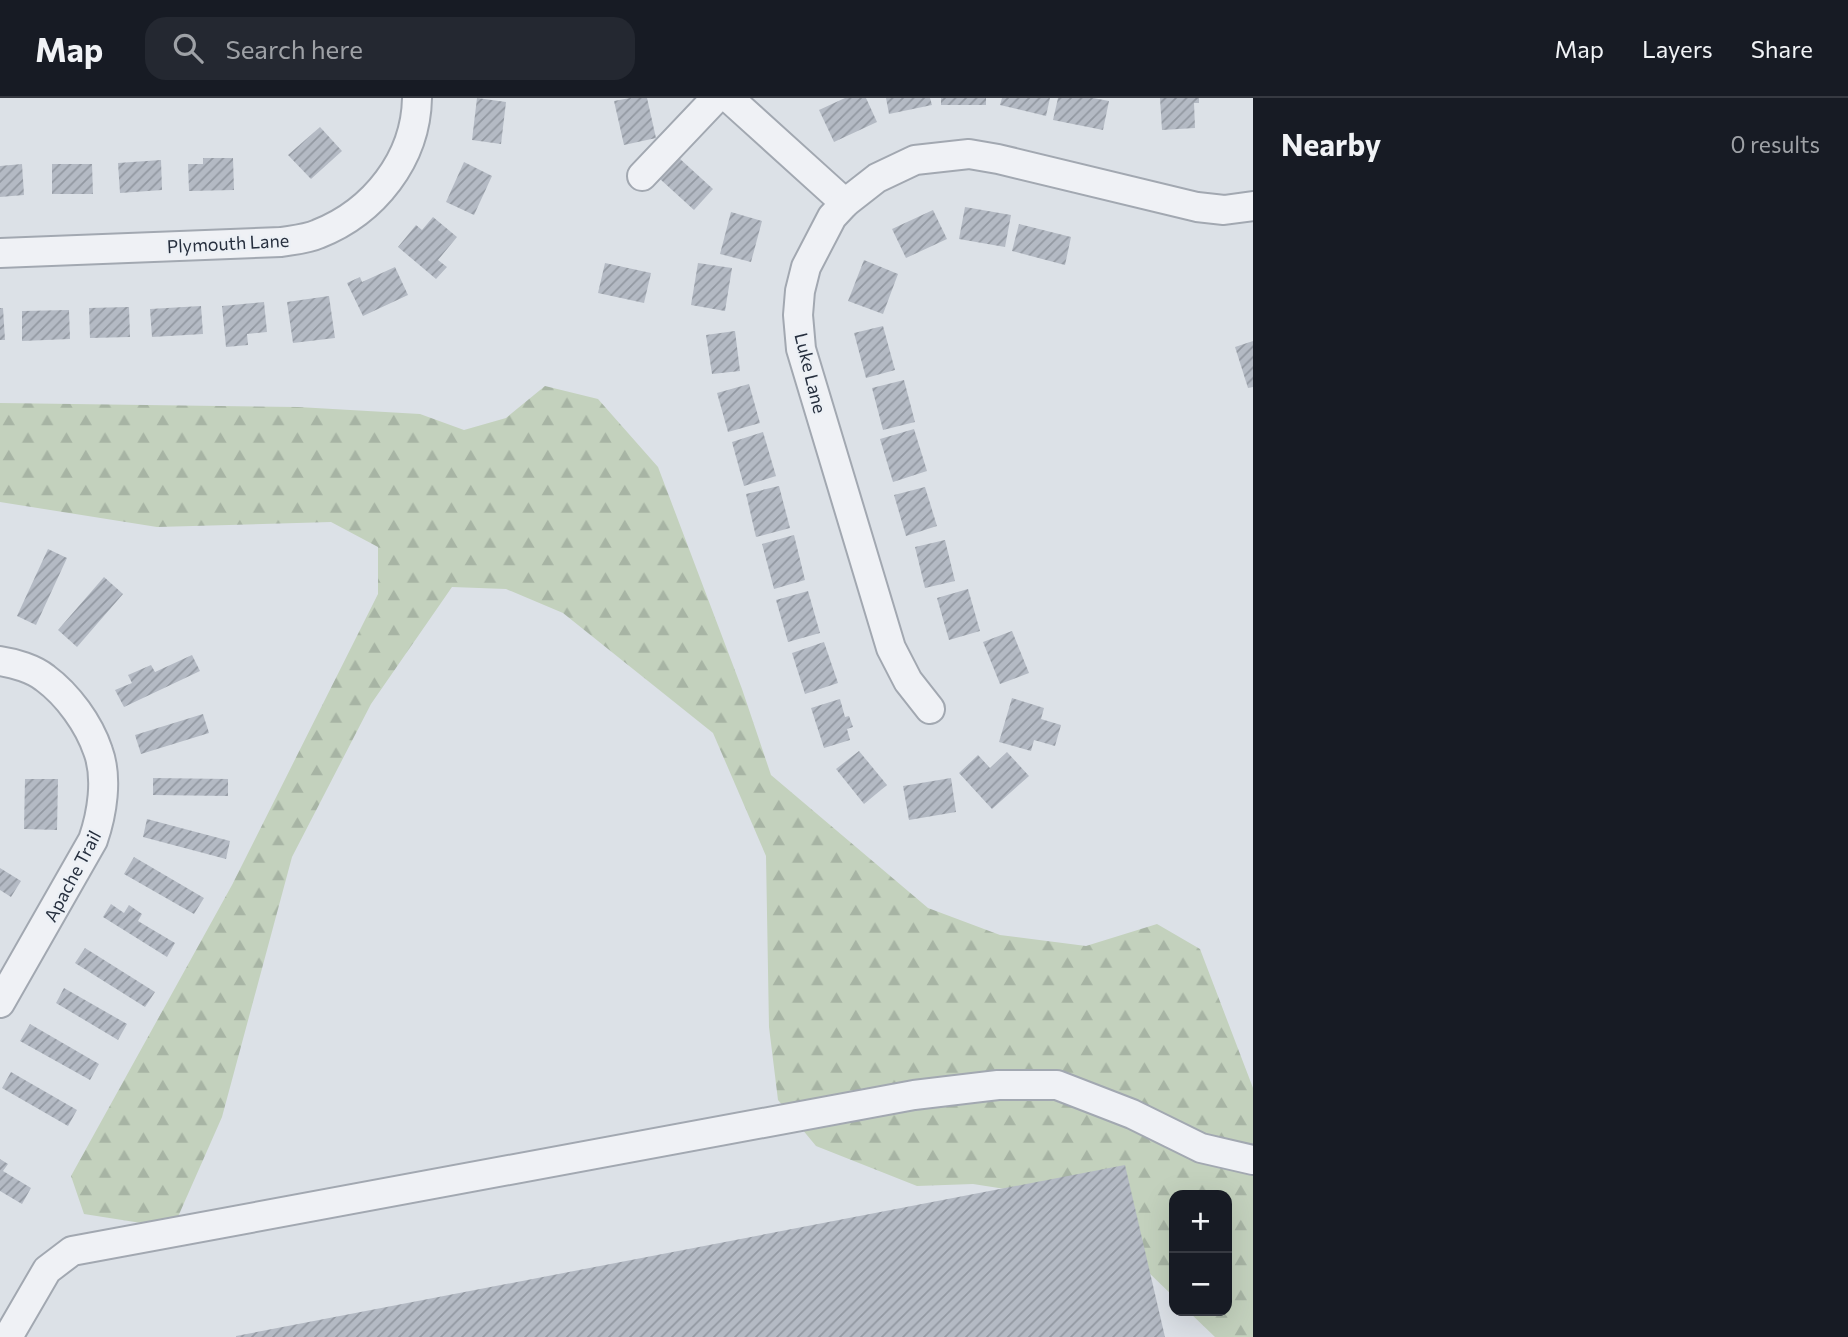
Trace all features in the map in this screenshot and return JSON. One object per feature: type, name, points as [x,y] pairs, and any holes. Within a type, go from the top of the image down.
[{"type":"street","name":"Plymouth Lane","points":[[0,253],[281,242],[317,235],[355,215],[399,168],[414,130],[417,98]]},
{"type":"street","points":[[642,176],[716,98]]},
{"type":"street","points":[[729,98],[845,203]]},
{"type":"street","name":"Luke Lane","points":[[930,709],[908,681],[891,648],[801,349],[798,315],[800,291],[806,267],[832,217],[877,178],[915,160],[969,154],[1197,207],[1224,210],[1253,206]]},
{"type":"street","name":"Apache Trail","points":[[0,662],[10,663],[43,676],[65,697],[87,726],[99,752],[103,783],[101,818],[93,840],[0,1003]]},
{"type":"street","points":[[8,1337],[47,1270],[72,1251],[914,1095],[998,1085],[1057,1085],[1132,1114],[1201,1147],[1253,1160]]},
{"type":"green space","points":[[545,386],[598,399],[658,467],[742,689],[771,775],[928,908],[1000,935],[1086,946],[1157,924],[1200,949],[1253,1088],[1253,1337],[1215,1337],[1193,1316],[1232,1316],[1232,1190],[1169,1190],[1169,1292],[1117,1242],[1043,1195],[973,1184],[917,1186],[816,1146],[778,1100],[769,1027],[766,856],[713,733],[563,613],[506,589],[452,587],[371,704],[292,857],[222,1117],[173,1228],[84,1214],[71,1176],[232,885],[378,594],[378,547],[331,522],[157,527],[0,502],[0,403],[298,407],[420,414],[464,430],[506,418]]},
{"type":"building","points":[[477,98],[506,102],[501,144],[472,140]]},
{"type":"building","points":[[647,98],[656,138],[624,145],[614,101]]},
{"type":"building","points":[[845,98],[866,98],[877,122],[834,142],[819,110]]},
{"type":"building","points":[[886,98],[930,98],[932,105],[889,114]]},
{"type":"building","points":[[941,98],[986,98],[986,105],[941,105]]},
{"type":"building","points":[[1002,98],[1050,98],[1046,116],[1000,105]]},
{"type":"building","points":[[1058,98],[1109,101],[1103,130],[1053,120]]},
{"type":"building","points":[[1160,98],[1199,98],[1199,103],[1194,103],[1195,128],[1162,130]]},
{"type":"building","points":[[320,127],[342,151],[311,179],[288,155]]},
{"type":"building","points":[[203,158],[233,158],[234,190],[189,191],[188,164],[203,164]]},
{"type":"building","points":[[679,158],[713,189],[694,210],[660,179]]},
{"type":"building","points":[[161,160],[162,190],[120,193],[118,163]]},
{"type":"building","points":[[464,162],[492,176],[474,215],[446,202]]},
{"type":"building","points":[[22,164],[24,195],[0,197],[0,166]]},
{"type":"building","points":[[52,164],[92,164],[93,194],[52,194]]},
{"type":"building","points":[[965,207],[1011,215],[1005,247],[959,239]]},
{"type":"building","points":[[933,210],[947,239],[906,258],[892,229]]},
{"type":"building","points":[[731,212],[762,221],[751,262],[720,254]]},
{"type":"building","points":[[433,217],[457,237],[438,260],[447,267],[436,279],[398,247],[416,225],[422,230]]},
{"type":"building","points":[[1019,224],[1071,237],[1065,265],[1012,251]]},
{"type":"building","points":[[864,260],[898,274],[883,314],[848,301]]},
{"type":"building","points":[[605,263],[651,273],[644,303],[598,293]]},
{"type":"building","points":[[698,263],[732,268],[725,311],[691,305]]},
{"type":"building","points":[[395,267],[408,295],[363,316],[347,283],[360,277],[362,282]]},
{"type":"building","points":[[329,296],[335,338],[293,343],[287,302]]},
{"type":"building","points":[[264,302],[267,332],[247,334],[248,345],[226,347],[222,306]]},
{"type":"building","points":[[201,306],[203,334],[152,337],[150,309]]},
{"type":"building","points":[[129,307],[130,337],[90,338],[89,308]]},
{"type":"building","points":[[0,308],[3,308],[5,340],[0,340]]},
{"type":"building","points":[[69,310],[70,339],[22,341],[22,311]]},
{"type":"building","points":[[883,326],[895,370],[866,378],[854,333]]},
{"type":"building","points":[[735,331],[740,371],[712,374],[706,335]]},
{"type":"building","points":[[1253,341],[1253,387],[1248,388],[1235,347]]},
{"type":"building","points":[[904,380],[915,422],[883,430],[872,388]]},
{"type":"building","points":[[749,384],[760,423],[728,432],[717,393]]},
{"type":"building","points":[[914,429],[927,471],[893,482],[880,439]]},
{"type":"building","points":[[763,432],[776,476],[744,486],[732,442]]},
{"type":"building","points":[[779,486],[790,528],[756,537],[746,494]]},
{"type":"building","points":[[925,487],[937,526],[906,536],[894,495]]},
{"type":"building","points":[[794,535],[805,580],[774,589],[762,544]]},
{"type":"building","points":[[945,540],[955,581],[925,588],[915,547]]},
{"type":"building","points":[[48,549],[67,558],[36,625],[17,616]]},
{"type":"building","points":[[104,577],[123,594],[77,647],[58,630]]},
{"type":"building","points":[[968,589],[980,631],[949,640],[937,598]]},
{"type":"building","points":[[808,591],[820,633],[788,642],[776,600]]},
{"type":"building","points":[[1012,631],[1029,673],[1000,684],[983,642]]},
{"type":"building","points":[[824,642],[838,683],[805,694],[792,653]]},
{"type":"building","points":[[192,655],[200,671],[124,707],[115,690],[132,683],[128,675],[151,665],[155,672]]},
{"type":"building","points":[[1012,698],[1044,708],[1041,719],[1061,725],[1055,746],[1034,740],[1031,751],[999,742]]},
{"type":"building","points":[[840,699],[845,717],[849,716],[853,727],[847,729],[850,740],[824,748],[811,708]]},
{"type":"building","points":[[203,714],[209,733],[141,754],[135,735]]},
{"type":"building","points":[[859,751],[887,785],[864,804],[836,769]]},
{"type":"building","points":[[1007,752],[1029,776],[992,809],[959,773],[978,755],[990,768]]},
{"type":"building","points":[[153,778],[228,779],[228,796],[153,795]]},
{"type":"building","points":[[951,778],[956,812],[909,820],[903,786]]},
{"type":"building","points":[[25,779],[58,779],[57,830],[24,829]]},
{"type":"building","points":[[147,819],[230,841],[226,859],[143,837]]},
{"type":"building","points":[[134,857],[204,898],[194,914],[124,874]]},
{"type":"building","points":[[0,868],[21,881],[11,897],[0,890]]},
{"type":"building","points":[[111,904],[124,913],[129,905],[142,914],[138,921],[175,943],[167,957],[103,917]]},
{"type":"building","points":[[85,948],[155,992],[145,1007],[75,963]]},
{"type":"building","points":[[64,988],[127,1024],[118,1040],[56,1003]]},
{"type":"building","points":[[30,1024],[99,1064],[90,1080],[20,1041]]},
{"type":"building","points":[[11,1072],[77,1110],[68,1126],[2,1088]]},
{"type":"building","points":[[0,1159],[8,1164],[3,1171],[31,1188],[22,1204],[0,1191]]},
{"type":"building","points":[[1125,1165],[1165,1337],[236,1337],[236,1336]]}]
